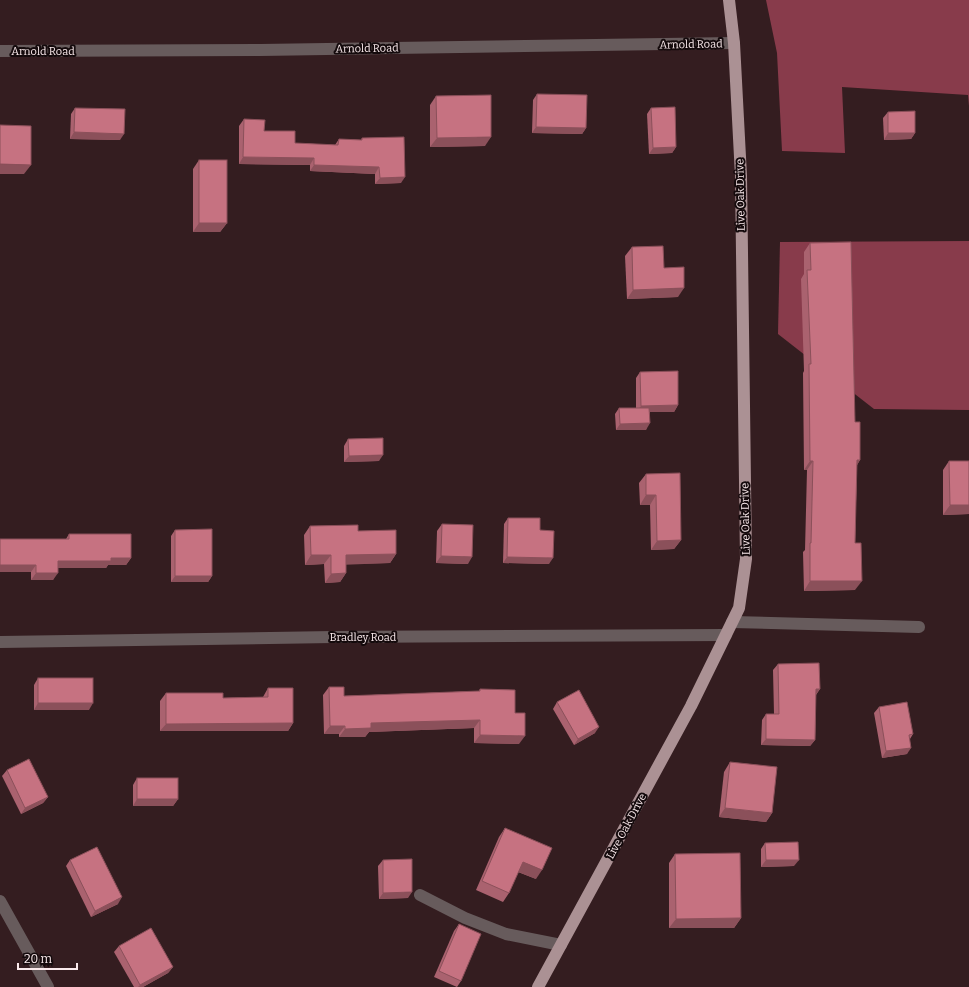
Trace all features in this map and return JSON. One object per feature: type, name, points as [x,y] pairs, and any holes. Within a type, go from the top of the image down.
[{"type":"main road","name":"Live Oak Drive","points":[[538,987],[691,706],[739,608],[746,559],[741,176],[734,43],[729,0]]},
{"type":"street","name":"Arnold Road","points":[[0,51],[260,50],[734,43]]},
{"type":"street","points":[[732,622],[919,627]]},
{"type":"street","name":"Bradley Road","points":[[0,642],[326,637],[726,635]]},
{"type":"street","points":[[420,895],[465,918],[506,934],[561,945]]},
{"type":"street","points":[[0,901],[48,987]]},
{"type":"shaded area","points":[[766,0],[969,0],[969,106],[968,95],[842,87],[845,153],[782,151],[777,53]]},
{"type":"shaded area","points":[[969,241],[969,410],[874,409],[778,334],[780,242]]},
{"type":"building","points":[[537,94],[587,95],[586,128],[536,127]]},
{"type":"building","points":[[491,95],[491,137],[437,138],[436,96]]},
{"type":"building","points":[[675,107],[676,147],[653,148],[651,108]]},
{"type":"building","points":[[75,108],[125,109],[124,134],[74,132]]},
{"type":"building","points":[[915,111],[915,133],[888,133],[888,112]]},
{"type":"building","points":[[244,119],[265,120],[264,131],[295,131],[295,143],[338,145],[339,139],[362,140],[362,138],[404,137],[405,177],[380,178],[379,167],[314,165],[314,158],[243,157]]},
{"type":"building","points":[[0,125],[31,126],[31,165],[0,164]]},
{"type":"building","points":[[199,160],[227,160],[227,223],[199,223]]},
{"type":"building","points":[[851,242],[855,422],[860,422],[860,460],[857,460],[855,543],[861,543],[862,581],[810,581],[813,461],[810,461],[809,364],[811,364],[807,270],[811,270],[810,243]]},
{"type":"building","points":[[663,246],[664,268],[684,267],[684,288],[633,290],[632,247]]},
{"type":"building","points":[[678,371],[678,405],[641,406],[640,372]]},
{"type":"building","points":[[619,408],[649,408],[650,423],[620,424]]},
{"type":"building","points":[[383,438],[383,455],[349,456],[348,439]]},
{"type":"building","points":[[949,461],[969,461],[969,505],[950,505]]},
{"type":"building","points":[[680,473],[681,540],[657,541],[656,495],[646,495],[646,474]]},
{"type":"building","points":[[508,518],[540,518],[540,530],[554,531],[553,558],[507,557]]},
{"type":"building","points":[[442,524],[473,525],[472,557],[441,556]]},
{"type":"building","points":[[358,525],[358,531],[396,530],[396,554],[346,555],[346,573],[331,574],[331,555],[311,555],[310,526]]},
{"type":"building","points":[[212,529],[212,576],[175,576],[175,530]]},
{"type":"building","points":[[69,534],[131,534],[131,558],[111,558],[111,561],[58,561],[58,573],[36,573],[36,565],[0,565],[0,539],[69,539]]},
{"type":"building","points":[[819,663],[820,689],[816,689],[815,740],[766,739],[766,714],[779,714],[778,664]]},
{"type":"building","points":[[38,678],[93,678],[93,703],[38,703]]},
{"type":"building","points":[[329,687],[344,687],[344,696],[480,691],[480,689],[515,690],[515,713],[525,713],[525,736],[480,735],[480,720],[371,723],[371,728],[345,729],[345,726],[330,726]]},
{"type":"building","points":[[268,688],[293,688],[293,723],[166,724],[166,693],[223,693],[223,698],[268,697]]},
{"type":"building","points":[[579,690],[599,727],[578,739],[557,702]]},
{"type":"building","points":[[907,702],[913,734],[909,735],[911,748],[886,751],[879,707]]},
{"type":"building","points":[[29,759],[48,797],[25,808],[7,770]]},
{"type":"building","points":[[730,762],[777,767],[772,813],[725,808]]},
{"type":"building","points":[[137,778],[178,778],[178,799],[137,799]]},
{"type":"building","points":[[505,828],[552,848],[542,870],[523,862],[509,893],[482,881]]},
{"type":"building","points":[[798,842],[799,860],[766,860],[765,843]]},
{"type":"building","points":[[97,847],[122,897],[95,911],[70,860]]},
{"type":"building","points":[[740,853],[741,918],[676,919],[675,854]]},
{"type":"building","points":[[412,859],[412,892],[383,893],[383,860]]},
{"type":"building","points":[[459,924],[481,934],[461,981],[439,971]]},
{"type":"building","points":[[151,928],[173,967],[140,985],[119,946]]}]
